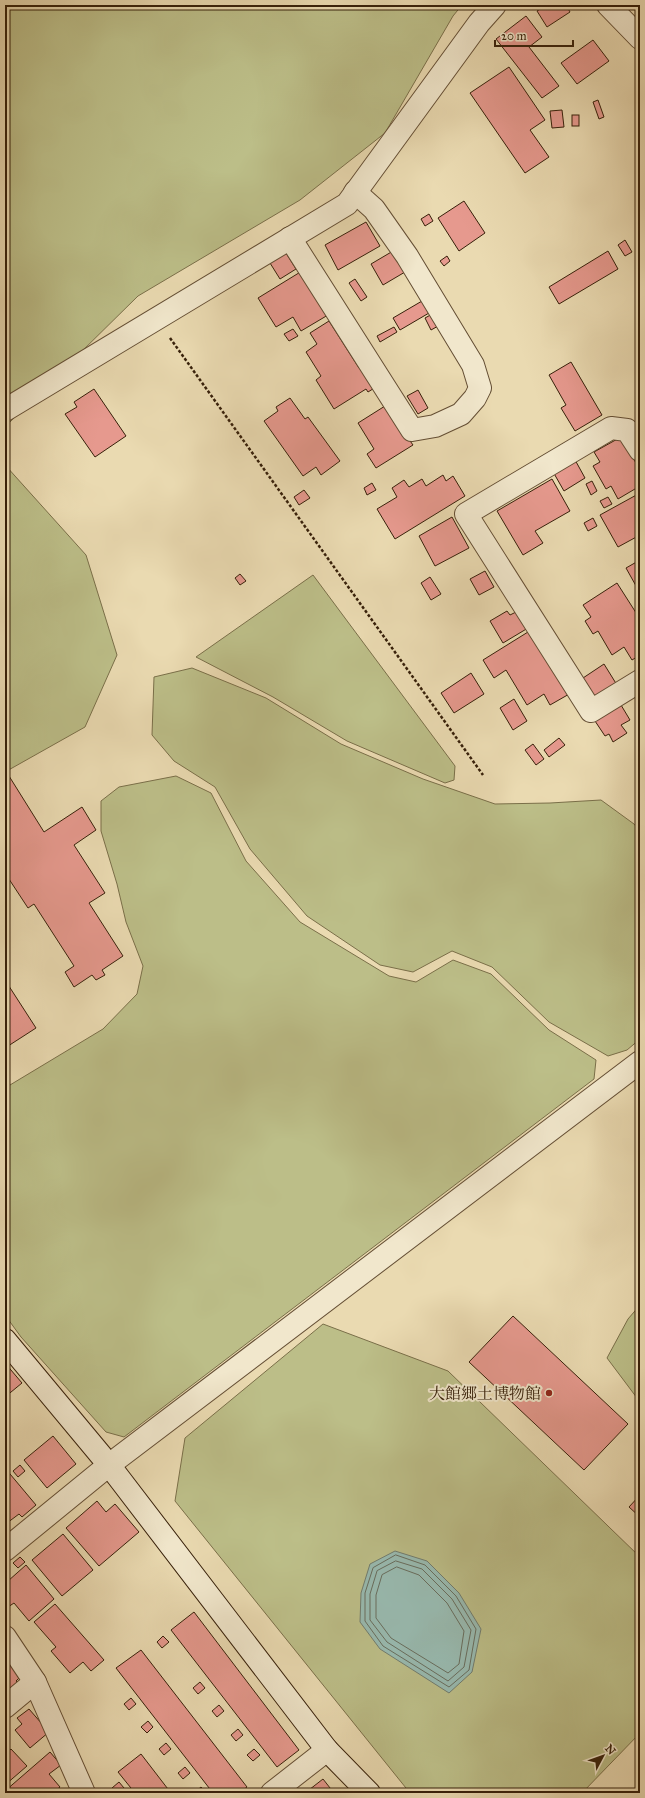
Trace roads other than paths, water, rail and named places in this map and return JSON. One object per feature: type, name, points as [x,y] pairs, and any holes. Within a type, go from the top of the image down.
[{"type":"street","points":[[5,410],[347,204],[479,23],[495,5]]},
{"type":"street","points":[[608,5],[640,38]]},
{"type":"street","points":[[290,238],[412,430],[435,426],[461,414],[475,398],[480,388],[473,365],[407,256],[374,209],[355,192]]},
{"type":"street","points":[[640,450],[627,430],[611,428],[466,514],[592,711],[640,681]]},
{"type":"street","points":[[5,1550],[110,1465],[640,1062]]},
{"type":"street","points":[[5,1340],[110,1465],[327,1750],[369,1793]]},
{"type":"street","points":[[5,1637],[35,1682],[81,1792]]},
{"type":"street","points":[[5,1707],[35,1682]]},
{"type":"street","points":[[272,1793],[327,1750]]},
{"type":"water","points":[[395,1551],[427,1561],[459,1593],[481,1629],[472,1672],[449,1693],[380,1649],[360,1622],[361,1593],[370,1564]]},
{"type":"place","name":"大館郷土博物館","points":[[549,1393]]}]
